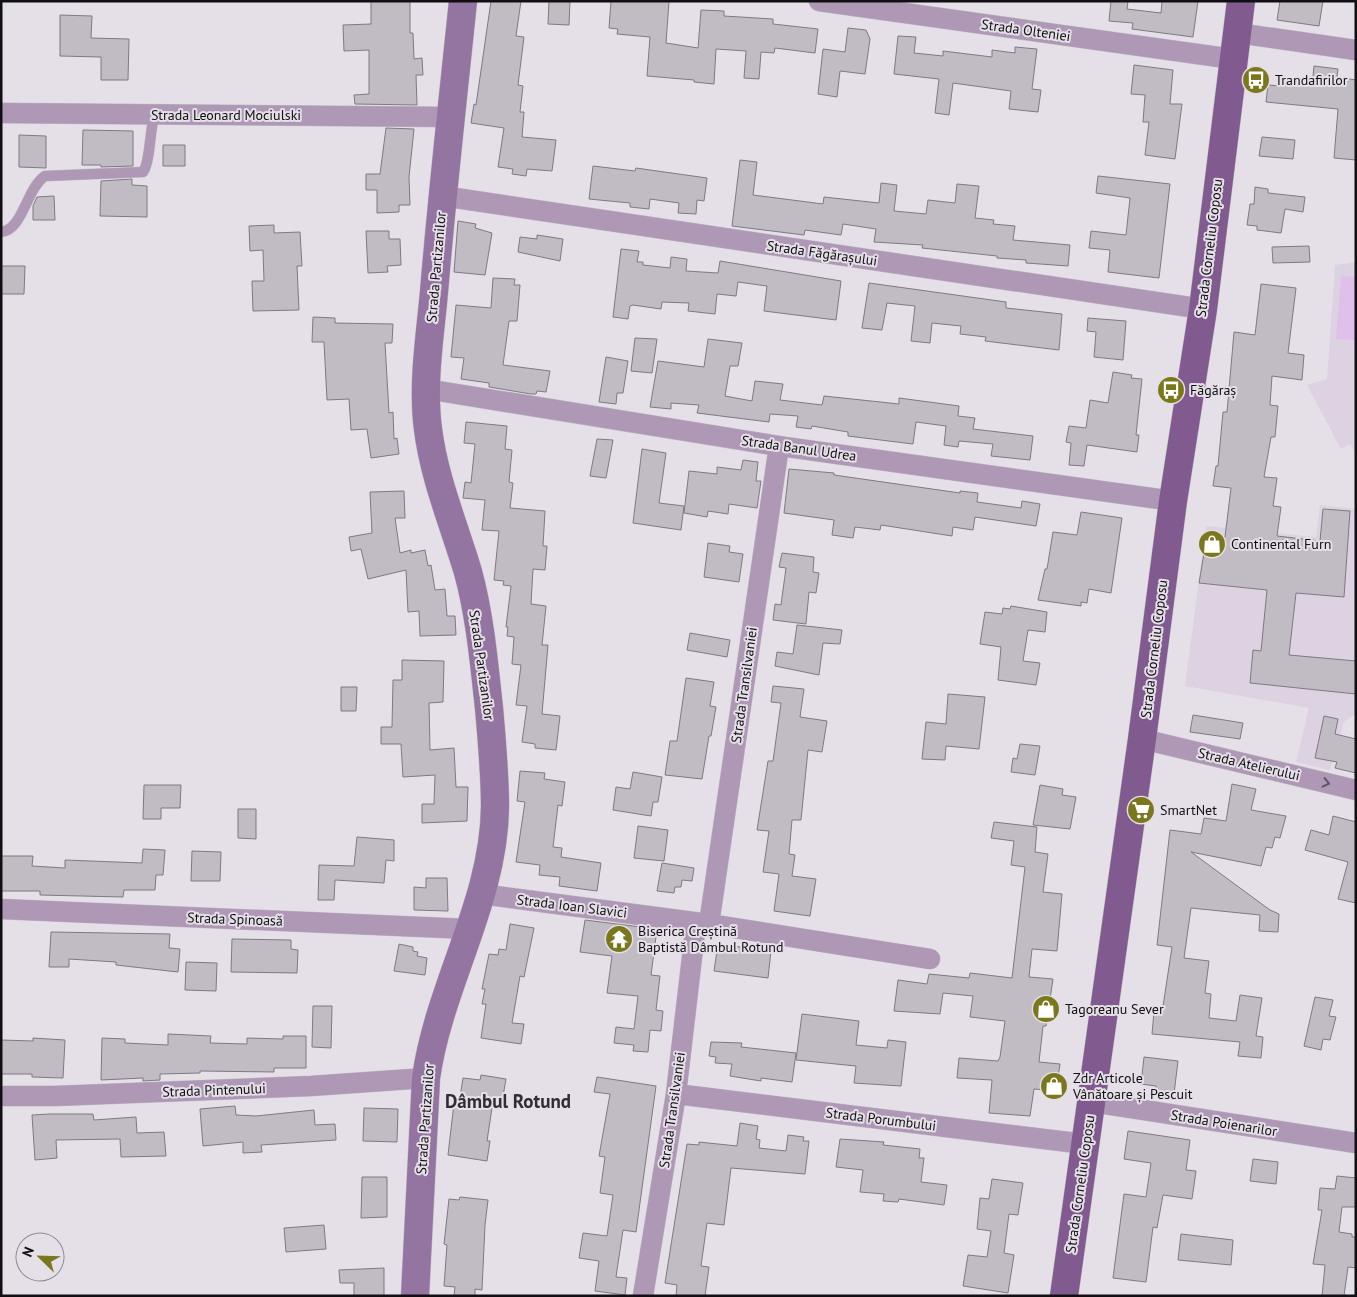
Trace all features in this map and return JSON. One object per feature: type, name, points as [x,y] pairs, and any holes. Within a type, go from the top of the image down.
[{"type":"main road","name":"Strada Corneliu Coposu","points":[[1064,1296],[1142,739],[1173,501],[1202,309],[1241,1]]},
{"type":"street","name":"Strada Partizanilor","points":[[415,1296],[426,1078],[429,1053],[439,1015],[480,894],[492,844],[495,809],[483,651],[468,575],[435,467],[428,428],[426,389],[442,196],[463,1]]},
{"type":"street","name":"Strada Olteniei","points":[[819,1],[1235,46],[1356,50]]},
{"type":"street","name":"Strada Leonard Mociulski","points":[[1,113],[154,116],[451,117]]},
{"type":"street","name":"Strada Făgărașului","points":[[442,196],[1202,309]]},
{"type":"street","name":"Strada Banul Udrea","points":[[426,389],[779,446],[1173,501]]},
{"type":"street","name":"Strada Transilvaniei","points":[[643,1296],[779,446]]},
{"type":"street","name":"Strada Atelierului","points":[[1142,739],[1356,790]]},
{"type":"street","name":"Strada Ioan Slavici","points":[[480,894],[703,923],[930,959]]},
{"type":"street","name":"Strada Spinoasă","points":[[1,909],[469,929]]},
{"type":"street","name":"Strada Pintenului","points":[[1,1096],[55,1096],[291,1087],[426,1078]]},
{"type":"street","name":"Strada Porumbului","points":[[676,1094],[1086,1144]]},
{"type":"street","name":"Strada Poienarilor","points":[[1092,1102],[1356,1143]]},
{"type":"lane","points":[[1,232],[6,232],[16,223],[35,185],[45,176],[143,172],[148,161],[154,116]]},
{"type":"shaded area","points":[[1356,262],[1356,454],[1350,444],[1341,449],[1307,385],[1327,379],[1335,265]]},
{"type":"shaded area","points":[[1341,276],[1356,277],[1356,340],[1336,339]]},
{"type":"shaded area","points":[[1320,505],[1356,509],[1356,713],[1344,722],[1330,770],[1296,762],[1309,708],[1185,686],[1206,526],[1316,537]]},
{"type":"building","points":[[371,1],[410,1],[410,33],[413,33],[414,59],[422,58],[423,75],[416,75],[417,105],[355,104],[354,95],[369,94],[369,50],[344,51],[343,25],[371,24]]},
{"type":"building","points":[[491,1],[521,1],[516,36],[524,37],[518,85],[523,86],[520,112],[524,112],[522,137],[556,140],[552,171],[527,169],[526,176],[512,174],[513,169],[498,167],[504,128],[471,123],[474,104],[476,105]]},
{"type":"building","points":[[549,1],[570,1],[569,25],[548,24]]},
{"type":"building","points":[[611,1],[669,1],[666,43],[698,48],[701,10],[724,11],[724,16],[773,19],[773,24],[818,29],[815,53],[775,48],[774,53],[761,52],[759,79],[744,78],[746,51],[716,49],[714,84],[694,82],[694,80],[647,76],[650,37],[617,34],[618,29],[609,28]]},
{"type":"building","points":[[1111,1],[1128,1],[1127,9],[1161,13],[1162,1],[1198,1],[1193,37],[1132,29],[1133,23],[1109,21]]},
{"type":"building","points":[[1280,1],[1323,1],[1319,26],[1277,20]]},
{"type":"building","points":[[60,15],[92,16],[91,38],[129,39],[128,80],[101,80],[101,57],[60,56]]},
{"type":"building","points":[[848,28],[866,30],[870,39],[865,74],[840,71],[837,97],[818,94],[823,49],[845,52]]},
{"type":"building","points":[[898,36],[916,37],[914,53],[943,56],[943,51],[992,57],[992,50],[1015,53],[1015,47],[1037,49],[1032,89],[1041,90],[1038,112],[1009,109],[1011,91],[953,83],[949,115],[935,113],[939,79],[894,74]]},
{"type":"building","points":[[1134,65],[1173,70],[1170,104],[1182,104],[1175,159],[1145,155],[1149,122],[1143,122],[1145,95],[1131,94]]},
{"type":"building","points":[[1314,66],[1338,69],[1337,77],[1356,80],[1356,160],[1334,158],[1338,109],[1266,102],[1268,85],[1282,86],[1283,83],[1312,86]]},
{"type":"building","points":[[386,128],[414,129],[409,177],[410,205],[399,205],[399,212],[377,213],[377,190],[366,190],[366,174],[380,174]]},
{"type":"building","points":[[83,130],[133,131],[133,166],[101,167],[101,165],[82,165]]},
{"type":"building","points":[[19,135],[46,136],[46,168],[19,167]]},
{"type":"building","points":[[1262,137],[1295,140],[1293,159],[1259,156]]},
{"type":"building","points":[[163,145],[185,145],[185,166],[163,166]]},
{"type":"building","points":[[740,160],[757,162],[753,195],[823,204],[824,197],[879,203],[881,183],[897,185],[894,211],[926,214],[928,200],[955,203],[957,184],[979,186],[975,218],[994,220],[993,224],[1015,226],[1013,240],[1070,245],[1068,266],[1026,263],[1026,260],[922,248],[923,245],[874,242],[876,229],[843,224],[841,235],[805,230],[804,235],[732,226]]},
{"type":"building","points":[[593,166],[635,171],[636,168],[707,178],[704,201],[697,200],[696,214],[678,213],[679,203],[650,199],[649,209],[630,207],[630,203],[589,199]]},
{"type":"building","points":[[1098,176],[1170,184],[1159,278],[1108,272],[1110,250],[1089,248],[1091,231],[1126,235],[1130,198],[1096,193]]},
{"type":"building","points":[[132,179],[132,185],[147,186],[147,217],[100,216],[101,181]]},
{"type":"building","points":[[1255,187],[1268,189],[1268,193],[1305,197],[1303,212],[1285,209],[1281,233],[1257,230],[1257,226],[1247,225],[1250,204],[1254,204]]},
{"type":"building","points":[[54,196],[55,220],[33,220],[33,206],[37,197]]},
{"type":"building","points":[[458,221],[476,224],[475,228],[492,233],[485,275],[454,272]]},
{"type":"building","points":[[274,225],[274,233],[300,232],[302,266],[297,266],[299,310],[253,311],[252,281],[264,281],[263,250],[250,251],[249,226]]},
{"type":"building","points":[[366,231],[389,231],[389,239],[400,239],[401,265],[387,266],[388,272],[368,273]]},
{"type":"building","points":[[537,235],[563,239],[560,261],[518,252],[520,237],[537,239]]},
{"type":"building","points":[[1309,246],[1310,262],[1273,263],[1272,247]]},
{"type":"building","points":[[621,249],[639,251],[637,262],[643,262],[643,265],[670,268],[671,257],[687,259],[686,271],[718,273],[720,261],[841,281],[836,320],[764,311],[767,286],[738,282],[736,296],[717,294],[715,314],[688,311],[689,303],[662,302],[661,309],[633,305],[630,306],[628,319],[613,317]]},
{"type":"building","points":[[1,266],[25,266],[24,294],[1,294]]},
{"type":"building","points":[[493,278],[515,279],[514,285],[520,285],[517,321],[509,321],[503,365],[550,371],[546,392],[537,391],[536,394],[531,394],[489,387],[489,383],[461,379],[464,358],[451,357],[456,305],[491,308]]},
{"type":"building","points":[[869,283],[1006,302],[1006,308],[1062,314],[1059,350],[985,341],[986,337],[960,334],[961,326],[932,323],[930,343],[911,341],[915,306],[887,303],[882,330],[862,328]]},
{"type":"building","points":[[1261,284],[1296,288],[1288,353],[1304,355],[1302,380],[1272,376],[1270,405],[1278,406],[1275,437],[1271,437],[1264,477],[1277,478],[1273,506],[1281,507],[1277,536],[1320,541],[1323,509],[1350,511],[1344,597],[1296,593],[1289,655],[1356,661],[1356,694],[1250,683],[1253,650],[1261,651],[1267,590],[1199,583],[1207,535],[1225,537],[1231,488],[1213,486],[1216,466],[1218,466],[1223,412],[1227,412],[1234,332],[1255,335]]},
{"type":"building","points":[[313,317],[335,318],[335,323],[393,324],[392,343],[385,343],[389,413],[393,412],[394,439],[397,438],[399,454],[371,458],[367,429],[351,430],[349,399],[327,400],[324,342],[312,342]]},
{"type":"building","points":[[1088,318],[1126,321],[1123,360],[1094,357],[1096,332],[1087,331]]},
{"type":"building","points":[[635,338],[657,339],[652,373],[631,371]]},
{"type":"building","points":[[708,339],[742,343],[738,366],[730,366],[725,396],[752,401],[755,381],[783,384],[780,400],[822,405],[824,396],[899,404],[899,398],[959,406],[958,416],[975,418],[973,429],[1033,436],[1030,460],[991,456],[993,444],[959,441],[958,447],[944,445],[946,426],[916,422],[913,444],[848,436],[848,432],[812,426],[811,429],[796,427],[798,416],[770,414],[769,422],[697,413],[699,405],[671,403],[671,409],[650,407],[658,361],[704,367]]},
{"type":"building","points":[[606,357],[628,361],[623,393],[617,393],[616,404],[599,402]]},
{"type":"building","points":[[1113,372],[1132,375],[1131,378],[1142,379],[1136,435],[1139,435],[1137,452],[1087,445],[1084,466],[1069,465],[1071,443],[1066,442],[1069,426],[1086,428],[1090,400],[1108,403]]},
{"type":"building","points":[[466,422],[507,426],[505,449],[512,450],[509,482],[513,483],[510,508],[545,511],[543,546],[547,546],[545,570],[533,569],[531,604],[546,606],[542,645],[548,645],[542,714],[560,716],[556,750],[535,748],[535,744],[522,742],[527,706],[516,705],[521,665],[512,664],[514,637],[507,636],[508,627],[506,627],[511,586],[503,585],[504,581],[494,580],[499,531],[482,530],[485,500],[463,498],[465,482],[471,483],[475,444],[464,443]]},
{"type":"building","points":[[597,439],[613,440],[606,478],[590,476]]},
{"type":"building","points":[[642,449],[666,453],[659,503],[684,506],[681,530],[633,523]]},
{"type":"building","points":[[743,460],[758,462],[756,481],[761,481],[757,508],[729,504],[728,514],[708,511],[707,517],[684,513],[689,471],[717,474],[717,467],[741,470]]},
{"type":"building","points":[[789,469],[834,473],[834,475],[960,493],[960,491],[978,493],[977,502],[1021,508],[1022,501],[1040,504],[1036,526],[975,517],[973,530],[953,527],[952,536],[881,525],[880,530],[855,527],[853,538],[832,535],[834,520],[784,513]]},
{"type":"building","points":[[404,491],[405,518],[395,518],[400,553],[411,550],[411,553],[425,550],[428,566],[431,565],[435,590],[445,589],[447,616],[455,616],[456,635],[420,636],[419,611],[408,612],[406,570],[368,579],[361,549],[351,551],[349,537],[372,533],[370,492]]},
{"type":"building","points":[[1081,512],[1122,518],[1111,593],[1089,589],[1087,603],[1081,602],[1081,606],[1038,600],[1045,569],[1047,569],[1053,532],[1077,535]]},
{"type":"building","points":[[708,543],[730,546],[729,552],[743,554],[739,582],[704,577]]},
{"type":"building","points":[[782,553],[814,557],[813,572],[819,573],[816,593],[809,592],[806,624],[773,620],[775,604],[781,605],[786,568],[779,567]]},
{"type":"building","points":[[1011,606],[1047,612],[1045,632],[1028,630],[1023,661],[1040,663],[1036,685],[998,680],[1001,647],[980,644],[985,612],[1002,614],[1003,608],[1010,609]]},
{"type":"building","points":[[797,625],[842,630],[840,644],[823,643],[819,675],[775,666],[777,652],[793,654]]},
{"type":"building","points":[[690,633],[730,640],[727,657],[687,650]]},
{"type":"building","points":[[402,660],[444,661],[443,702],[429,703],[430,750],[454,748],[456,787],[468,787],[467,821],[422,823],[422,804],[434,804],[435,775],[403,777],[401,744],[381,744],[381,727],[392,727],[393,680],[402,680]]},
{"type":"building","points":[[686,678],[714,682],[710,706],[716,707],[702,779],[665,775],[670,741],[677,741]]},
{"type":"building","points":[[773,686],[804,689],[800,717],[827,721],[822,752],[808,750],[801,820],[792,820],[789,854],[795,855],[792,876],[816,879],[810,916],[774,911],[779,874],[763,872],[769,831],[757,830],[768,761],[773,761],[781,703],[771,702]]},
{"type":"building","points":[[341,687],[357,687],[356,711],[341,711]]},
{"type":"building","points":[[948,694],[985,697],[979,749],[946,746],[945,760],[922,759],[926,722],[946,724]]},
{"type":"building","points":[[1193,715],[1243,723],[1240,739],[1190,732]]},
{"type":"building","points":[[1324,716],[1338,719],[1335,734],[1356,739],[1356,773],[1335,768],[1337,762],[1315,758]]},
{"type":"building","points":[[1020,744],[1040,746],[1035,775],[1011,772],[1013,758],[1017,759]]},
{"type":"building","points":[[520,771],[545,773],[544,779],[565,782],[562,806],[558,805],[553,847],[562,848],[561,857],[601,863],[597,891],[559,886],[560,877],[539,875],[540,865],[516,862],[525,802],[517,801]]},
{"type":"building","points":[[633,772],[662,777],[658,802],[653,802],[651,816],[613,810],[616,787],[630,789]]},
{"type":"building","points":[[1232,784],[1256,789],[1251,810],[1286,816],[1280,838],[1275,837],[1272,848],[1266,847],[1261,866],[1191,852],[1270,910],[1279,914],[1278,932],[1259,931],[1260,915],[1191,908],[1184,958],[1209,961],[1205,993],[1211,994],[1209,1018],[1236,1021],[1240,995],[1262,998],[1256,1036],[1263,1037],[1261,1058],[1238,1056],[1240,1042],[1152,1034],[1154,1012],[1162,1013],[1172,947],[1157,945],[1170,830],[1201,834],[1204,818],[1226,821]]},
{"type":"building","points":[[144,785],[181,785],[180,808],[161,808],[161,819],[143,819]]},
{"type":"building","points":[[1040,785],[1063,789],[1062,795],[1076,797],[1070,829],[1033,825]]},
{"type":"building","points":[[238,809],[256,809],[256,839],[238,838]]},
{"type":"building","points":[[1333,816],[1356,822],[1356,903],[1338,899],[1348,862],[1305,850],[1311,830],[1329,835]]},
{"type":"building","points":[[994,822],[1037,827],[1035,852],[1048,854],[1043,892],[1062,894],[1057,951],[1032,949],[1029,977],[1053,979],[1046,1026],[1043,1026],[1039,1062],[1060,1064],[1056,1091],[1034,1089],[1030,1116],[989,1113],[992,1080],[957,1078],[959,1058],[998,1061],[1000,1057],[1005,1021],[970,1017],[973,996],[943,993],[940,1014],[894,1011],[898,980],[927,984],[929,974],[969,978],[970,973],[1012,978],[1025,867],[1011,865],[1014,841],[991,838]]},
{"type":"building","points":[[638,826],[668,830],[664,861],[634,858]]},
{"type":"building","points":[[357,837],[394,840],[394,861],[386,860],[384,883],[335,880],[334,900],[318,900],[319,865],[354,866]]},
{"type":"building","points":[[143,849],[165,850],[163,875],[156,875],[155,890],[124,890],[123,897],[40,895],[40,891],[1,891],[1,856],[33,856],[32,866],[65,868],[65,860],[142,863]]},
{"type":"building","points":[[192,851],[221,852],[220,881],[191,881]]},
{"type":"building","points":[[662,863],[694,868],[692,881],[682,880],[681,887],[675,887],[674,893],[657,891]]},
{"type":"building","points":[[426,878],[447,878],[448,911],[414,910],[414,887],[426,888]]},
{"type":"building","points":[[585,920],[657,929],[651,975],[660,976],[656,1010],[663,1011],[661,1031],[650,1030],[648,1052],[633,1051],[634,1045],[614,1043],[616,1027],[634,1029],[638,996],[607,993],[612,956],[580,952]]},
{"type":"building","points":[[510,924],[534,928],[524,977],[520,976],[512,1023],[524,1024],[521,1044],[481,1038],[486,1004],[482,1004],[485,989],[482,989],[489,954],[498,955],[499,949],[506,950]]},
{"type":"building","points":[[51,932],[170,934],[169,948],[180,949],[178,972],[116,965],[116,962],[69,959],[69,967],[49,967]]},
{"type":"building","points":[[232,939],[291,940],[291,949],[298,950],[297,973],[231,972]]},
{"type":"building","points":[[399,944],[413,947],[413,951],[418,952],[417,956],[427,958],[425,975],[394,971]]},
{"type":"building","points":[[718,944],[771,951],[768,978],[714,971]]},
{"type":"building","points":[[186,962],[217,963],[216,991],[185,990]]},
{"type":"building","points":[[1315,997],[1333,1000],[1329,1016],[1336,1017],[1330,1040],[1323,1039],[1321,1050],[1304,1046]]},
{"type":"building","points":[[313,1006],[332,1006],[331,1048],[312,1047]]},
{"type":"building","points":[[802,1014],[859,1021],[856,1045],[887,1048],[888,1040],[906,1042],[901,1086],[854,1083],[856,1066],[796,1060]]},
{"type":"building","points":[[168,1034],[211,1036],[210,1043],[247,1044],[247,1038],[283,1039],[283,1036],[306,1036],[306,1068],[274,1068],[274,1072],[200,1071],[200,1073],[160,1074],[160,1080],[143,1081],[143,1078],[101,1080],[102,1038],[125,1039],[125,1043],[168,1045]]},
{"type":"building","points":[[33,1038],[65,1040],[63,1078],[32,1077],[32,1074],[1,1074],[1,1040],[33,1041]]},
{"type":"building","points":[[711,1042],[742,1043],[741,1047],[796,1053],[792,1082],[761,1078],[761,1081],[730,1076],[732,1064],[715,1063],[716,1057],[709,1056]]},
{"type":"building","points":[[1144,1057],[1178,1061],[1174,1094],[1156,1092],[1156,1086],[1141,1084]]},
{"type":"building","points":[[481,1075],[506,1079],[502,1102],[493,1101],[487,1141],[490,1141],[487,1161],[448,1155],[454,1103],[459,1104],[463,1078],[480,1080]]},
{"type":"building","points":[[597,1077],[656,1086],[636,1232],[623,1230],[616,1277],[627,1278],[625,1295],[595,1291],[599,1261],[579,1258],[583,1233],[607,1236],[613,1195],[600,1193],[605,1157],[599,1156],[610,1094],[594,1092]]},
{"type":"building","points":[[235,1106],[236,1115],[256,1116],[314,1110],[315,1125],[335,1124],[336,1140],[261,1145],[262,1152],[243,1153],[243,1142],[203,1146],[200,1109]]},
{"type":"building","points":[[364,1108],[398,1109],[397,1142],[363,1141]]},
{"type":"building","points":[[93,1114],[94,1120],[136,1117],[137,1133],[164,1132],[166,1156],[121,1157],[120,1139],[56,1140],[57,1158],[35,1160],[32,1115]]},
{"type":"building","points":[[740,1123],[758,1126],[756,1139],[760,1140],[759,1148],[786,1151],[788,1135],[804,1137],[803,1141],[809,1141],[805,1174],[731,1168],[724,1225],[707,1223],[701,1266],[709,1267],[705,1296],[676,1296],[677,1285],[665,1283],[687,1144],[699,1145],[699,1142],[737,1146]]},
{"type":"building","points":[[1128,1131],[1190,1140],[1186,1170],[1196,1171],[1192,1199],[1163,1195],[1157,1228],[1153,1227],[1146,1282],[1113,1278],[1124,1194],[1146,1197],[1151,1163],[1124,1159]]},
{"type":"building","points":[[840,1139],[884,1142],[883,1145],[920,1149],[919,1158],[924,1158],[921,1182],[947,1185],[944,1205],[899,1199],[898,1202],[883,1201],[884,1194],[860,1192],[863,1170],[836,1167]]},
{"type":"building","points":[[1253,1159],[1278,1162],[1276,1184],[1250,1181]]},
{"type":"building","points":[[1337,1176],[1356,1178],[1356,1207],[1342,1207],[1339,1232],[1352,1234],[1352,1237],[1356,1237],[1356,1268],[1348,1267],[1344,1296],[1322,1296],[1325,1265],[1313,1264],[1322,1210],[1318,1210],[1320,1188],[1335,1189]]},
{"type":"building","points":[[362,1177],[387,1177],[387,1217],[361,1218]]},
{"type":"building","points":[[992,1179],[1023,1183],[1018,1215],[1009,1214],[1004,1253],[1014,1255],[1008,1293],[963,1286],[968,1255],[987,1257],[991,1231],[977,1229],[980,1198],[989,1199]]},
{"type":"building","points":[[460,1197],[488,1200],[482,1290],[475,1289],[475,1296],[454,1296],[455,1287],[444,1286],[447,1245],[444,1244],[449,1199],[459,1200]]},
{"type":"building","points":[[324,1225],[326,1249],[286,1252],[284,1228]]},
{"type":"building","points":[[1181,1234],[1233,1240],[1231,1265],[1178,1260]]},
{"type":"building","points":[[384,1268],[384,1296],[354,1296],[354,1283],[340,1283],[339,1270]]},
{"type":"place","name":"Trandafirilor","points":[[1256,80]]},
{"type":"place","name":"Făgăraș","points":[[1171,390]]},
{"type":"place","name":"Continental Furn","points":[[1212,544]]},
{"type":"place","name":"SmartNet","points":[[1141,810]]},
{"type":"place","name":"Biserica Creștină Baptistă Dâmbul Rotund","points":[[619,939]]},
{"type":"place","name":"Tagoreanu Sever","points":[[1046,1009]]},
{"type":"place","name":"Zdr Articole Vânătoare și Pescuit","points":[[1054,1086]]},
{"type":"district","name":"Dâmbul Rotund","points":[[508,1101]]}]
